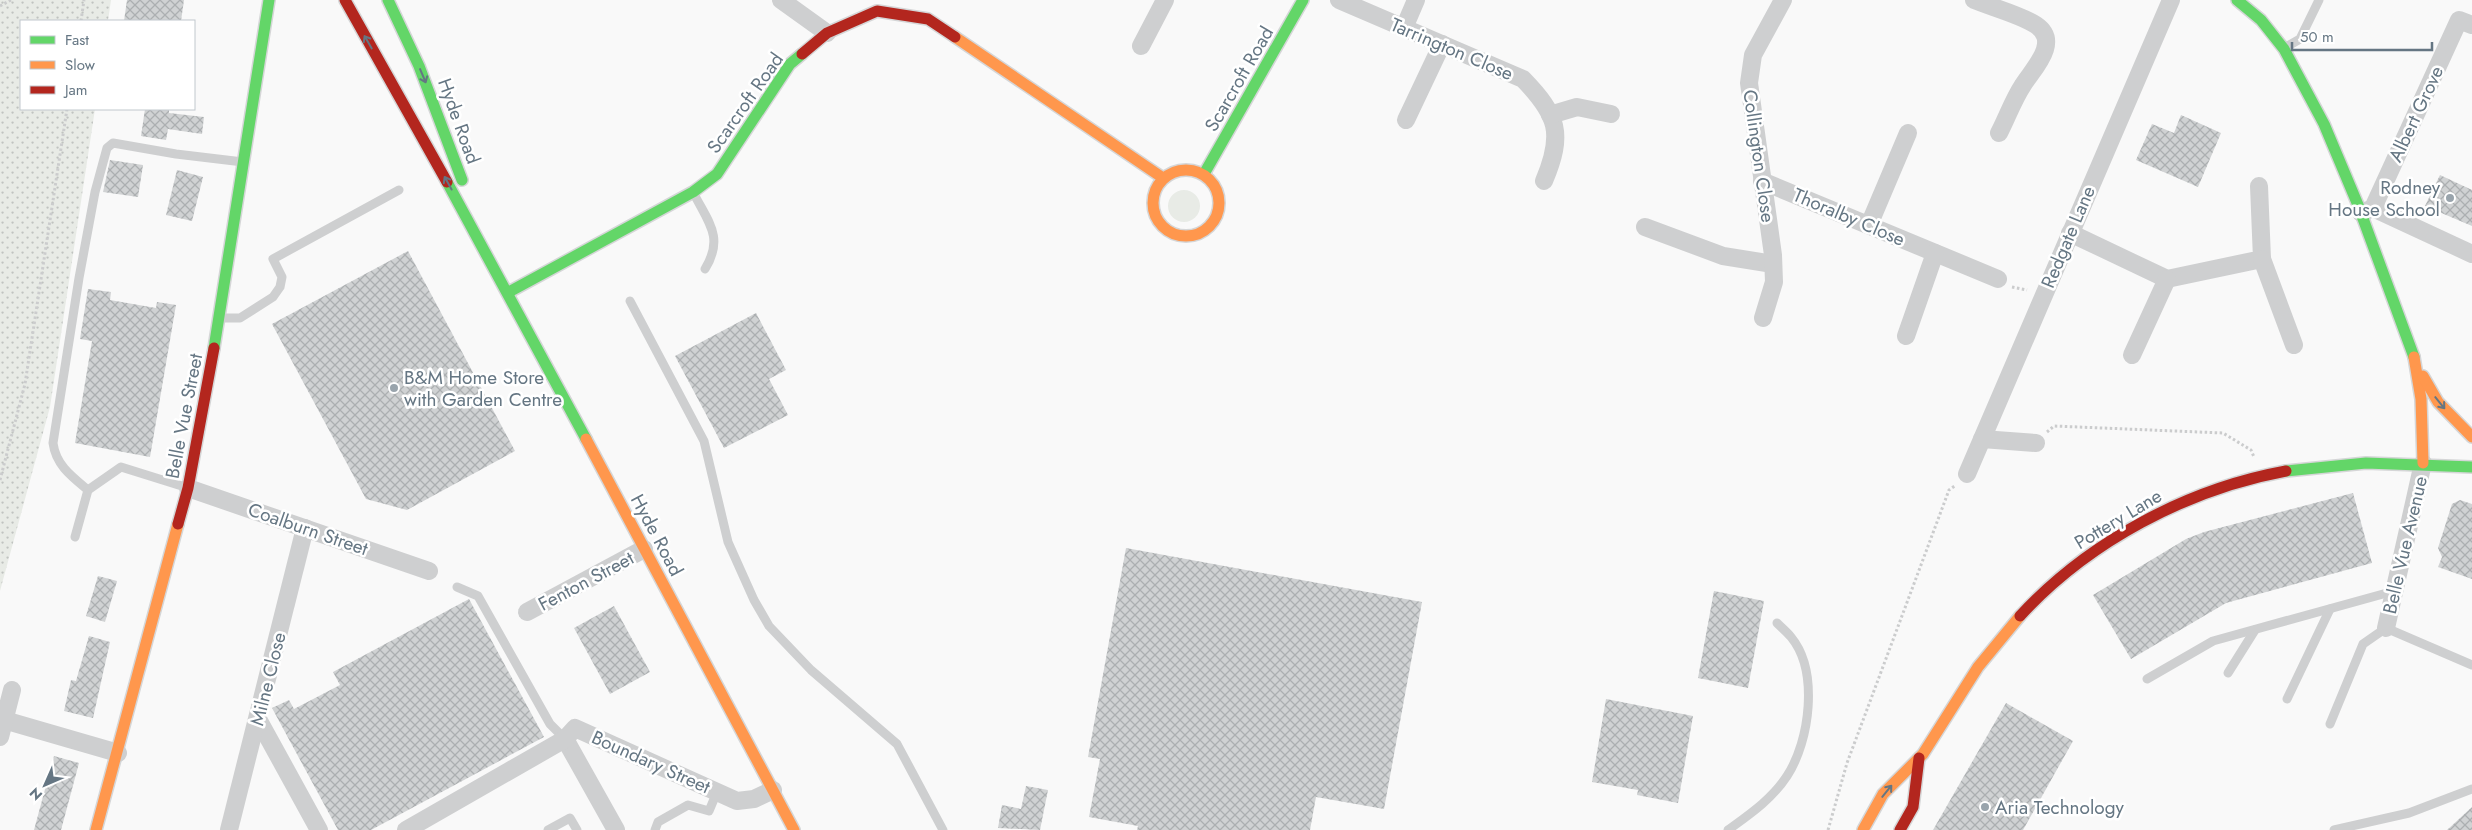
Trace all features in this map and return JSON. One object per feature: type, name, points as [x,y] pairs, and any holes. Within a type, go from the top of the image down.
[{"type":"main road","name":"Belle Vue Street","points":[[96,830],[188,488],[220,318],[269,0]]},
{"type":"main road","name":"Hyde Road","points":[[345,0],[509,292],[794,830]]},
{"type":"main road","name":"Hyde Road","points":[[388,0],[408,38],[427,85],[489,256]]},
{"type":"main road","name":"Scarcroft Road","points":[[1204,174],[1303,0]]},
{"type":"main road","points":[[2237,0],[2272,30],[2284,49],[2367,210],[2415,362],[2423,410],[2423,463]]},
{"type":"main road","name":"Scarcroft Road","points":[[509,292],[693,192],[717,174],[790,64],[827,33],[877,11],[928,19],[1163,178]]},
{"type":"main road","name":"Hyde Road","points":[[396,66],[418,130]]},
{"type":"main road","points":[[1183,169],[1194,170],[1204,174],[1213,182],[1218,192],[1220,203],[1218,214],[1205,231],[1194,235],[1173,234],[1163,227],[1157,219],[1153,208],[1153,197],[1156,187],[1163,178],[1172,172],[1183,169]]},
{"type":"main road","points":[[2415,362],[2438,402],[2472,437]]},
{"type":"main road","name":"Pottery Lane","points":[[1863,830],[1885,792],[1919,758],[1982,660],[2001,637],[2024,611],[2073,567],[2120,534],[2169,508],[2216,489],[2263,476],[2330,465],[2423,463],[2472,467]]},
{"type":"main road","name":"Pottery Lane","points":[[1900,830],[1913,807],[1919,758]]},
{"type":"street","points":[[781,0],[827,33]]},
{"type":"street","points":[[1141,46],[1165,0]]},
{"type":"street","name":"Tarrington Close","points":[[1339,0],[1522,79],[1542,99],[1555,126],[1554,156],[1544,182]]},
{"type":"street","points":[[1404,28],[1416,0]]},
{"type":"street","name":"Collington Close","points":[[1763,318],[1774,282],[1773,264],[1749,83],[1753,54],[1783,0]]},
{"type":"street","points":[[1974,0],[2036,25],[2044,34],[2046,47],[2041,61],[2023,85],[1999,134]]},
{"type":"street","name":"Redgate Lane","points":[[1967,474],[2044,291],[2171,0]]},
{"type":"street","name":"Albert Grove","points":[[2367,210],[2459,20],[2472,25]]},
{"type":"street","points":[[1406,120],[1442,44]]},
{"type":"street","points":[[1550,116],[1577,107],[1611,114]]},
{"type":"street","points":[[1869,225],[1908,133]]},
{"type":"street","name":"Thoralby Close","points":[[1762,181],[1998,279]]},
{"type":"street","points":[[2259,186],[2262,259],[2294,345]]},
{"type":"street","points":[[2367,210],[2472,254]]},
{"type":"street","points":[[1645,227],[1723,256],[1773,264]]},
{"type":"street","points":[[2070,234],[2167,279],[2262,259]]},
{"type":"street","points":[[1906,336],[1935,253]]},
{"type":"street","points":[[2132,355],[2167,279]]},
{"type":"street","points":[[1982,439],[2036,443]]},
{"type":"street","name":"Belle Vue Avenue","points":[[2386,628],[2423,463]]},
{"type":"street","name":"Coalburn Street","points":[[188,488],[429,571]]},
{"type":"street","name":"Milne Close","points":[[229,830],[305,528]]},
{"type":"street","name":"Fenton Street","points":[[527,612],[644,549]]},
{"type":"street","points":[[12,690],[2,728],[118,753]]},
{"type":"street","points":[[258,720],[320,830]]},
{"type":"street","name":"Boundary Street","points":[[406,830],[565,739],[575,728],[737,801],[754,799],[773,790]]},
{"type":"street","points":[[565,739],[616,830]]},
{"type":"lane","points":[[2284,49],[2300,39],[2319,0]]},
{"type":"lane","points":[[88,490],[67,473],[60,464],[54,452],[54,442],[79,278],[95,192],[107,148],[113,144],[244,162]]},
{"type":"lane","points":[[220,318],[240,318],[273,297],[280,287],[282,277],[273,259],[399,190]]},
{"type":"lane","points":[[693,192],[714,232],[714,255],[705,269]]},
{"type":"lane","points":[[630,301],[704,441],[728,542],[754,600],[769,626],[811,670],[897,744],[943,830]]},
{"type":"lane","points":[[75,537],[88,490],[121,467],[155,476],[188,488]]},
{"type":"lane","points":[[457,587],[478,596],[550,724],[565,739]]},
{"type":"lane","points":[[2147,679],[2213,641],[2394,591]]},
{"type":"lane","points":[[2287,699],[2330,608]]},
{"type":"lane","points":[[1728,830],[1762,805],[1787,776],[1796,759],[1805,730],[1810,693],[1803,662],[1792,637],[1777,623]]},
{"type":"lane","points":[[2330,724],[2363,644],[2386,628],[2472,665]]},
{"type":"lane","points":[[2228,673],[2255,630]]},
{"type":"lane","points":[[2334,830],[2409,813],[2472,789]]},
{"type":"lane","points":[[654,830],[658,822],[688,804],[709,811],[717,792]]},
{"type":"lane","points":[[548,830],[570,818],[577,830]]},
{"type":"path","points":[[0,6],[11,0]]},
{"type":"path","points":[[81,20],[84,0]]},
{"type":"path","points":[[0,480],[25,384],[68,110]]},
{"type":"path","points":[[1998,279],[2014,288],[2044,291]]},
{"type":"path","points":[[2036,443],[2054,426],[2223,433],[2251,450],[2263,476]]},
{"type":"path","points":[[1828,830],[1847,763],[1949,490],[1967,474]]},
{"type":"shaded area","points":[[0,0],[111,0],[108,20],[20,20],[20,110],[95,110],[50,407],[0,591]]},
{"type":"shaded area","points":[[1184,190],[1190,191],[1195,195],[1199,200],[1199,212],[1195,217],[1190,221],[1184,222],[1178,221],[1173,217],[1169,212],[1168,206],[1169,200],[1173,195],[1178,191]]},
{"type":"building","points":[[127,0],[184,0],[181,20],[124,20]]},
{"type":"building","points":[[145,110],[169,110],[169,113],[204,117],[202,134],[168,129],[166,140],[141,136]]},
{"type":"building","points":[[2181,115],[2221,133],[2198,187],[2136,160],[2152,124],[2174,133]]},
{"type":"building","points":[[110,160],[143,165],[138,197],[103,192]]},
{"type":"building","points":[[177,170],[203,177],[192,221],[166,215]]},
{"type":"building","name":"Rodney House School","points":[[2440,175],[2472,190],[2472,226],[2425,206]]},
{"type":"building","name":"B&M Home Store with Garden Centre","points":[[408,251],[515,451],[407,510],[366,499],[272,324]]},
{"type":"building","points":[[88,289],[111,292],[110,300],[156,308],[157,302],[176,305],[150,457],[75,443],[92,341],[80,339]]},
{"type":"building","points":[[756,313],[786,370],[769,379],[788,415],[724,448],[675,356]]},
{"type":"building","points":[[2353,493],[2372,563],[2226,603],[2131,659],[2093,595],[2186,539],[2204,532]]},
{"type":"building","points":[[2460,500],[2472,504],[2472,579],[2438,567],[2442,557],[2438,548],[2452,504]]},
{"type":"building","points":[[1126,548],[1422,602],[1384,809],[1316,797],[1310,830],[1137,830],[1138,826],[1089,817],[1100,759],[1088,757]]},
{"type":"building","points":[[98,576],[117,581],[105,622],[86,616]]},
{"type":"building","points":[[1714,591],[1764,601],[1748,688],[1698,678]]},
{"type":"building","points":[[469,599],[544,737],[371,830],[338,830],[272,708],[289,700],[294,709],[340,685],[333,672]]},
{"type":"building","points":[[614,606],[650,672],[610,694],[574,628]]},
{"type":"building","points":[[89,636],[110,642],[93,718],[64,711],[71,680],[76,681]]},
{"type":"building","points":[[1606,699],[1693,716],[1678,803],[1637,795],[1638,790],[1592,782]]},
{"type":"building","points":[[2006,703],[2073,741],[2023,830],[1933,830]]},
{"type":"building","points":[[54,756],[79,763],[64,819],[61,830],[34,830]]},
{"type":"building","points":[[1026,786],[1048,790],[1040,830],[998,828],[1002,805],[1021,809]]},
{"type":"building","points":[[2472,807],[2472,830],[2447,830]]},
{"type":"traffic: fast","points":[[214,348],[269,0]]},
{"type":"traffic: fast","points":[[388,0],[419,66],[462,180]]},
{"type":"traffic: fast","points":[[1204,174],[1303,0]]},
{"type":"traffic: fast","points":[[2237,0],[2261,20],[2284,49],[2324,124],[2358,205],[2414,357]]},
{"type":"traffic: fast","points":[[509,292],[693,192],[717,174],[790,64],[802,54]]},
{"type":"traffic: fast","points":[[447,182],[586,439]]},
{"type":"traffic: fast","points":[[2286,471],[2366,463],[2472,467]]},
{"type":"traffic: slow","points":[[955,37],[1163,178]]},
{"type":"traffic: slow","points":[[1179,170],[1193,170],[1205,175],[1214,184],[1219,196],[1219,203],[1217,216],[1210,227],[1193,236],[1179,236],[1167,231],[1158,222],[1153,210],[1153,196],[1158,184],[1167,175],[1179,170]]},
{"type":"traffic: slow","points":[[2414,357],[2421,399],[2423,463]]},
{"type":"traffic: slow","points":[[2423,376],[2438,402],[2472,437]]},
{"type":"traffic: slow","points":[[586,439],[794,830]]},
{"type":"traffic: slow","points":[[96,830],[178,524]]},
{"type":"traffic: slow","points":[[1863,830],[1883,794],[1923,754],[1978,667],[2020,616]]},
{"type":"traffic: jam","points":[[345,0],[447,182]]},
{"type":"traffic: jam","points":[[802,54],[827,33],[877,11],[928,19],[955,37]]},
{"type":"traffic: jam","points":[[178,524],[188,488],[214,348]]},
{"type":"traffic: jam","points":[[2020,616],[2047,589],[2076,565],[2108,542],[2141,522],[2176,505],[2212,491],[2249,479],[2286,471]]},
{"type":"traffic: jam","points":[[1900,830],[1913,807],[1919,758]]},
{"type":"place","name":"Rodney House School","points":[[2450,198]]},
{"type":"place","name":"B&M Home Store with Garden Centre","points":[[394,388]]},
{"type":"place","name":"Aria Technology","points":[[1985,807]]}]
